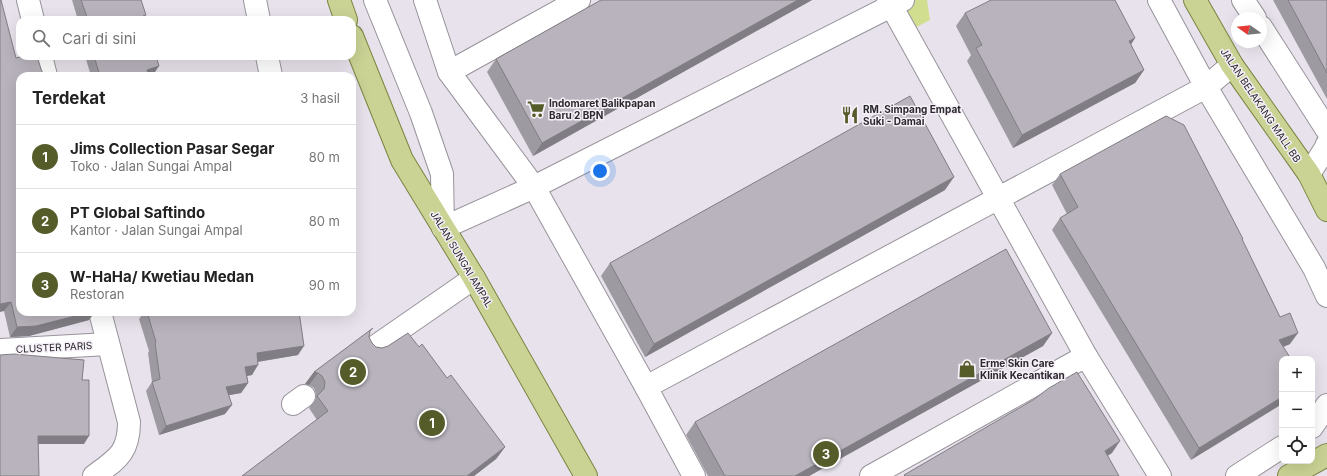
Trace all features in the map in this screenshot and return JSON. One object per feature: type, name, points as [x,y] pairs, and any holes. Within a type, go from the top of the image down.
[{"type":"main road","points":[[339,0],[345,16]]},
{"type":"main road","name":"JALAN BELAKANG MALL BB","points":[[1195,0],[1232,66],[1309,174],[1327,210]]},
{"type":"main road","name":"JALAN SUNGAI AMPAL","points":[[356,46],[402,160],[474,278],[586,476]]},
{"type":"main road","points":[[1289,476],[1327,455]]},
{"type":"street","points":[[28,0],[32,16]]},
{"type":"street","points":[[255,0],[258,16]]},
{"type":"street","points":[[375,0],[421,113],[442,174],[443,228],[534,187],[894,2],[998,198],[1086,356],[1160,476]]},
{"type":"street","points":[[425,0],[449,72],[534,187],[694,476]]},
{"type":"street","points":[[449,72],[579,0]]},
{"type":"street","points":[[1159,0],[1206,87],[1314,268],[1327,296]]},
{"type":"street","points":[[1243,0],[1251,12]]},
{"type":"street","points":[[1267,37],[1327,130]]},
{"type":"street","points":[[42,60],[45,72]]},
{"type":"street","points":[[268,60],[270,72]]},
{"type":"street","points":[[646,387],[1206,87],[1232,66]]},
{"type":"street","points":[[1309,174],[1327,144]]},
{"type":"street","points":[[373,348],[474,278]]},
{"type":"street","name":"CLUSTER PARIS","points":[[94,476],[120,456],[126,447],[129,436],[129,422],[101,316]]},
{"type":"street","name":"CLUSTER PARIS","points":[[0,350],[108,344]]},
{"type":"street","points":[[871,476],[1086,356]]},
{"type":"street","points":[[1315,422],[1327,405]]},
{"type":"street","points":[[1237,476],[1279,449]]},
{"type":"green space","points":[[892,0],[927,0],[930,20],[909,31]]},
{"type":"building","points":[[1,0],[16,60],[38,60],[42,72],[16,72],[16,316],[75,316],[36,326],[17,327],[11,302],[0,304]]},
{"type":"building","points":[[81,0],[141,0],[146,15],[143,16],[87,16]]},
{"type":"building","points":[[601,0],[798,0],[542,143],[496,59]]},
{"type":"building","points":[[991,0],[1115,0],[1135,38],[1129,41],[1144,70],[1022,135],[976,48],[982,45],[965,13]]},
{"type":"building","points":[[1288,0],[1327,0],[1327,73]]},
{"type":"building","points":[[95,60],[157,60],[159,66],[147,70],[148,72],[99,72]]},
{"type":"building","points":[[910,96],[954,177],[654,344],[610,263]]},
{"type":"building","points":[[1166,116],[1184,125],[1243,239],[1280,317],[1290,313],[1298,333],[1279,340],[1289,356],[1279,356],[1279,399],[1199,448],[1060,218],[1078,207],[1060,174]]},
{"type":"building","points":[[1006,249],[1052,333],[795,476],[725,476],[695,422]]},
{"type":"building","points":[[148,316],[300,316],[304,346],[257,353],[258,365],[245,367],[248,383],[226,387],[232,405],[166,426],[152,382],[160,379],[156,342]]},
{"type":"building","points":[[373,328],[370,331],[369,337],[376,347],[382,348],[388,346],[408,333],[419,347],[422,344],[447,378],[451,375],[505,447],[467,476],[242,476],[328,411],[317,396],[324,389],[325,382],[322,376],[314,372]]},
{"type":"building","points":[[14,354],[84,360],[82,380],[89,380],[89,436],[38,436],[39,476],[0,476],[0,355]]},
{"type":"building","points":[[1077,372],[1120,441],[1105,451],[1119,476],[904,475],[1033,400],[1049,388]]},
{"type":"place","name":"Indomaret Balikpapan Baru 2 BPN","points":[[536,109]]},
{"type":"place","name":"RM. Simpang Empat Suki - Damai","points":[[850,115]]},
{"type":"place","name":"Erme Skin Care Klinik Kecantikan","points":[[967,369]]},
{"type":"place","name":"PT Global Saftindo","points":[[353,372]]},
{"type":"place","name":"Jims Collection Pasar Segar","points":[[432,423]]},
{"type":"place","name":"W-HaHa/ Kwetiau Medan","points":[[826,454]]}]
